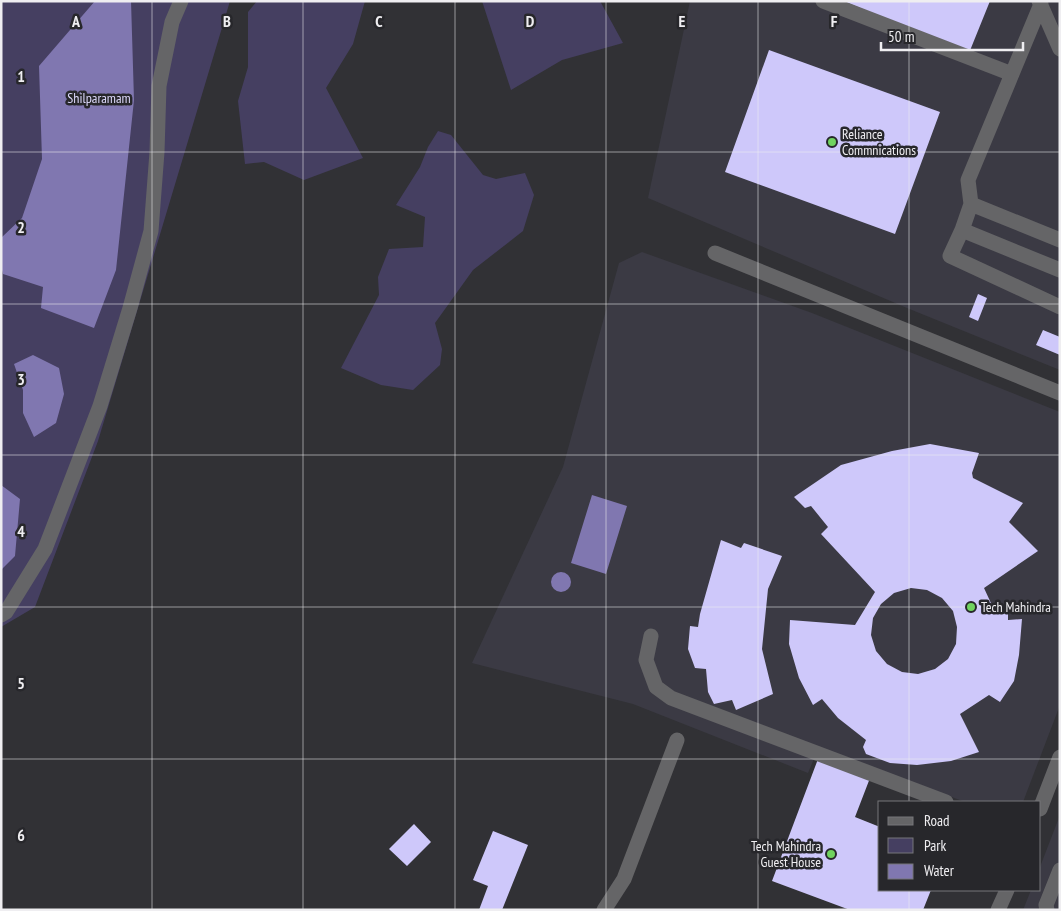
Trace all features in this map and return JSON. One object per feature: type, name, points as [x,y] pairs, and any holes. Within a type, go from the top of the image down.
[{"type":"street","points":[[1,615],[6,612],[45,549],[100,406],[130,308],[151,231],[157,152],[159,86],[172,22],[181,1]]},
{"type":"street","points":[[823,1],[1012,74]]},
{"type":"street","points":[[1040,3],[968,180],[971,204],[950,256],[1060,307]]},
{"type":"street","points":[[1040,3],[1060,49]]},
{"type":"street","points":[[971,204],[1060,240]]},
{"type":"street","points":[[962,230],[1060,270]]},
{"type":"street","points":[[715,253],[1060,393]]},
{"type":"street","points":[[651,636],[646,660],[656,687],[671,698],[943,801]]},
{"type":"street","points":[[604,910],[624,879],[677,740]]},
{"type":"street","points":[[1041,805],[1060,757]]},
{"type":"street","points":[[1047,910],[1046,905],[1060,870]]},
{"type":"street","points":[[998,910],[1007,891]]},
{"type":"shaded area","points":[[690,1],[1060,1],[1060,370],[907,308],[648,198]]},
{"type":"shaded area","points":[[642,252],[812,313],[1060,412],[1060,705],[1023,801],[962,801],[819,747],[808,773],[633,704],[472,663],[563,467],[619,263]]},
{"type":"shaded area","points":[[1060,815],[1060,910],[1023,910],[1031,891],[1041,891],[1041,864]]},
{"type":"green space","name":"Shilparamam","points":[[1,1],[230,1],[98,441],[35,607],[1,627]]},
{"type":"green space","points":[[257,1],[365,1],[353,44],[326,88],[363,158],[304,180],[264,162],[245,164],[238,101],[248,67],[248,12]]},
{"type":"green space","points":[[482,1],[600,1],[623,43],[562,60],[511,90]]},
{"type":"green space","points":[[438,131],[451,135],[483,175],[496,179],[525,173],[534,195],[523,231],[473,270],[435,323],[442,349],[440,365],[413,390],[381,385],[341,368],[379,295],[378,277],[389,249],[423,247],[425,217],[396,205],[420,167],[428,147]]},
{"type":"water","points":[[95,1],[131,1],[134,100],[116,270],[94,328],[41,308],[43,287],[3,274],[1,266],[1,238],[22,218],[42,159],[39,66]]},
{"type":"water","points":[[33,355],[59,368],[64,394],[56,423],[34,437],[23,413],[23,390],[14,364]]},
{"type":"water","points":[[1,485],[20,499],[15,556],[1,570]]},
{"type":"water","points":[[592,495],[627,506],[606,574],[571,563]]},
{"type":"water","points":[[561,572],[568,575],[571,582],[568,589],[561,592],[554,589],[551,582],[554,575]]},
{"type":"building","points":[[843,1],[990,1],[969,53]]},
{"type":"building","name":"Reliance Commnications","points":[[769,50],[940,112],[895,234],[725,172]]},
{"type":"building","points":[[978,294],[987,298],[978,321],[969,317]]},
{"type":"building","points":[[1043,330],[1060,337],[1060,355],[1036,345]]},
{"type":"building","name":"Tech Mahindra","points":[[930,444],[979,453],[972,473],[973,478],[1023,503],[1009,522],[1038,551],[984,588],[996,614],[1008,609],[1008,620],[1022,619],[1019,655],[1014,681],[1000,702],[989,695],[960,714],[979,752],[951,761],[917,765],[890,763],[866,754],[863,747],[866,740],[838,718],[822,699],[813,705],[799,678],[789,644],[790,620],[855,625],[875,592],[821,534],[828,527],[811,506],[805,508],[794,497],[841,465],[892,451]],"holes":[[[911,588],[927,590],[942,598],[953,611],[957,627],[956,644],[948,659],[935,669],[918,674],[902,672],[887,664],[876,651],[871,635],[873,618],[881,604],[894,593]]]},
{"type":"building","points":[[721,540],[741,548],[744,543],[782,556],[768,589],[762,649],[773,694],[736,710],[732,700],[714,704],[708,692],[706,669],[695,668],[688,649],[690,626],[698,627]]},
{"type":"building","name":"Tech Mahindra Guest House","points":[[818,759],[870,778],[855,817],[878,826],[878,891],[931,891],[923,910],[850,910],[772,881]]},
{"type":"building","points":[[414,824],[431,842],[407,866],[389,849]]},
{"type":"building","points":[[493,831],[528,845],[502,910],[479,910],[488,886],[473,880]]},
{"type":"place","name":"Reliance Commnications","points":[[832,142]]},
{"type":"place","name":"Tech Mahindra","points":[[971,607]]},
{"type":"place","name":"Tech Mahindra Guest House","points":[[831,854]]}]
